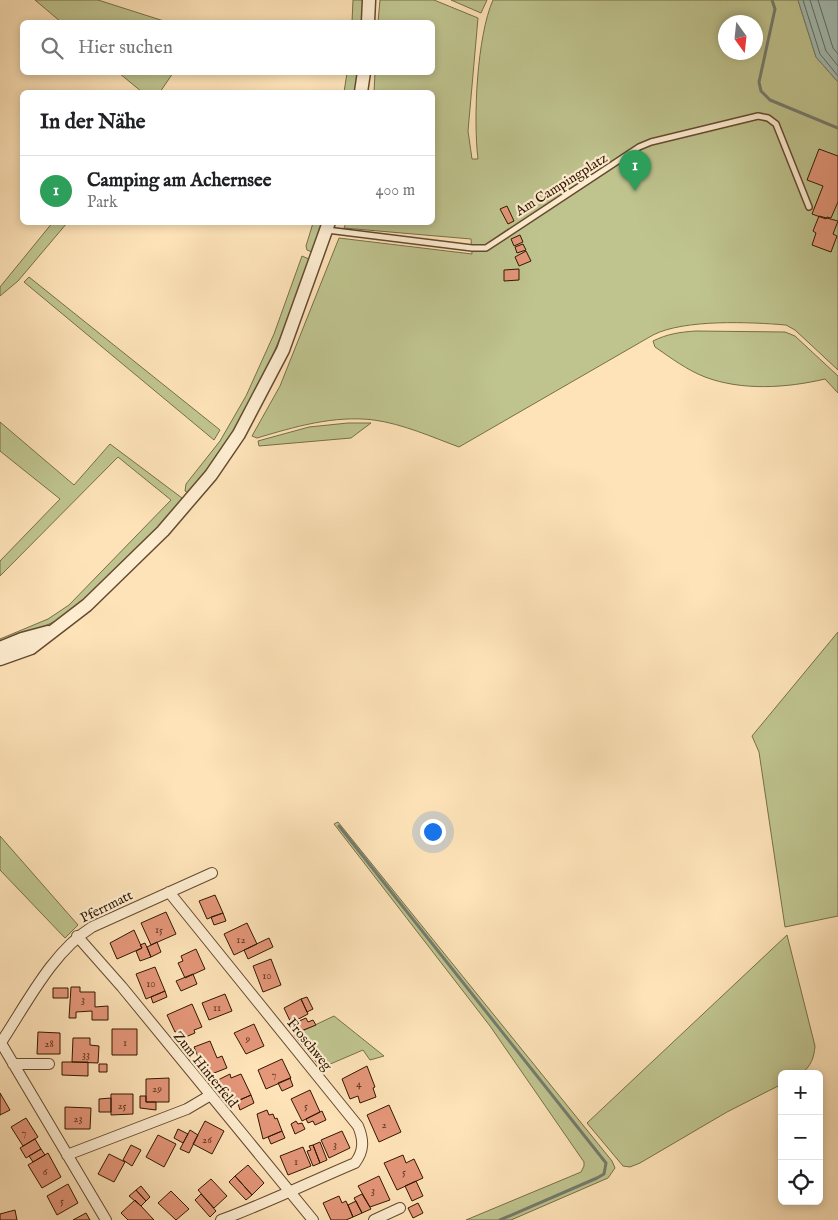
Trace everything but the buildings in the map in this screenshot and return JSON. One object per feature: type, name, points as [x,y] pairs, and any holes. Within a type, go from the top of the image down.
[{"type":"street","points":[[368,20],[369,0]]},
{"type":"street","points":[[361,90],[364,75]]},
{"type":"street","points":[[0,659],[32,648],[87,605],[163,531],[210,475],[239,434],[282,350],[328,226]]},
{"type":"street","points":[[0,648],[22,639],[56,630]]},
{"type":"street","name":"Pferrmatt","points":[[106,1220],[0,1043],[61,952],[77,936],[92,926],[212,873]]},
{"type":"street","name":"Froschweg","points":[[169,892],[358,1126],[362,1135],[361,1155],[355,1163],[287,1191]]},
{"type":"street","name":"Zum Hinterfeld","points":[[77,936],[122,987],[209,1096],[313,1220]]},
{"type":"street","points":[[13,1064],[49,1064]]},
{"type":"street","points":[[67,1155],[187,1109],[209,1096]]},
{"type":"street","points":[[221,1220],[259,1206],[287,1191]]},
{"type":"street","points":[[374,1220],[400,1208]]},
{"type":"lane","name":"Am Campingplatz","points":[[328,226],[472,248],[486,248],[639,147],[651,142],[758,116],[768,118],[776,124],[809,207]]},
{"type":"green space","points":[[35,0],[98,0],[161,20],[59,20]]},
{"type":"green space","points":[[353,0],[363,0],[362,20],[352,20]]},
{"type":"green space","points":[[380,0],[434,0],[478,18],[468,131],[472,159],[478,159],[476,101],[480,56],[483,34],[493,0],[798,0],[816,57],[838,82],[838,370],[795,330],[786,325],[755,323],[699,324],[682,326],[653,335],[459,447],[396,424],[359,419],[314,423],[257,438],[252,436],[280,386],[339,238],[472,254],[471,239],[344,228],[345,225],[435,225],[435,90],[374,90],[375,75],[435,75],[435,20],[378,20]]},
{"type":"green space","points":[[451,0],[487,0],[481,13]]},
{"type":"green space","points":[[121,75],[172,75],[161,90],[140,90]]},
{"type":"green space","points":[[347,75],[358,75],[355,90],[344,90]]},
{"type":"green space","points":[[51,225],[65,225],[18,281],[0,296],[0,287]]},
{"type":"green space","points":[[312,225],[322,225],[312,252],[307,250],[306,246]]},
{"type":"green space","points":[[302,256],[309,259],[309,264],[273,355],[228,440],[210,467],[189,493],[185,491],[186,484],[220,441],[246,396],[274,334]]},
{"type":"green space","points":[[29,277],[220,430],[214,440],[24,282]]},
{"type":"green space","points":[[696,331],[785,332],[795,336],[838,376],[838,393],[825,379],[765,387],[719,381],[705,377],[685,367],[655,347],[653,341],[674,334]]},
{"type":"green space","points":[[0,422],[74,485],[110,444],[182,498],[149,537],[70,612],[45,626],[0,642],[0,639],[48,619],[69,605],[171,500],[118,457],[0,576],[0,561],[60,499],[0,451]]},
{"type":"green space","points":[[371,423],[351,438],[259,446],[258,441],[309,427]]},
{"type":"green space","points":[[838,632],[838,916],[785,927],[759,752],[752,736]]},
{"type":"green space","points":[[338,822],[612,1161],[615,1168],[608,1178],[511,1220],[466,1220],[581,1172],[584,1162],[490,1026],[334,824]]},
{"type":"green space","points":[[0,836],[78,925],[65,938],[0,870]]},
{"type":"green space","points":[[787,935],[815,1046],[813,1058],[805,1070],[778,1070],[778,1086],[727,1112],[630,1167],[623,1166],[587,1123]]},
{"type":"green space","points":[[334,1016],[384,1056],[370,1060],[363,1050],[321,1068],[294,1035]]},
{"type":"water","points":[[798,0],[838,0],[838,82],[816,57]]},
{"type":"waterway","points":[[772,0],[775,9],[759,82],[761,91],[770,100],[838,128]]},
{"type":"waterway","points":[[339,826],[606,1163],[604,1174],[597,1178],[500,1220]]},
{"type":"place","name":"Camping am Achernsee","points":[[635,191]]}]
